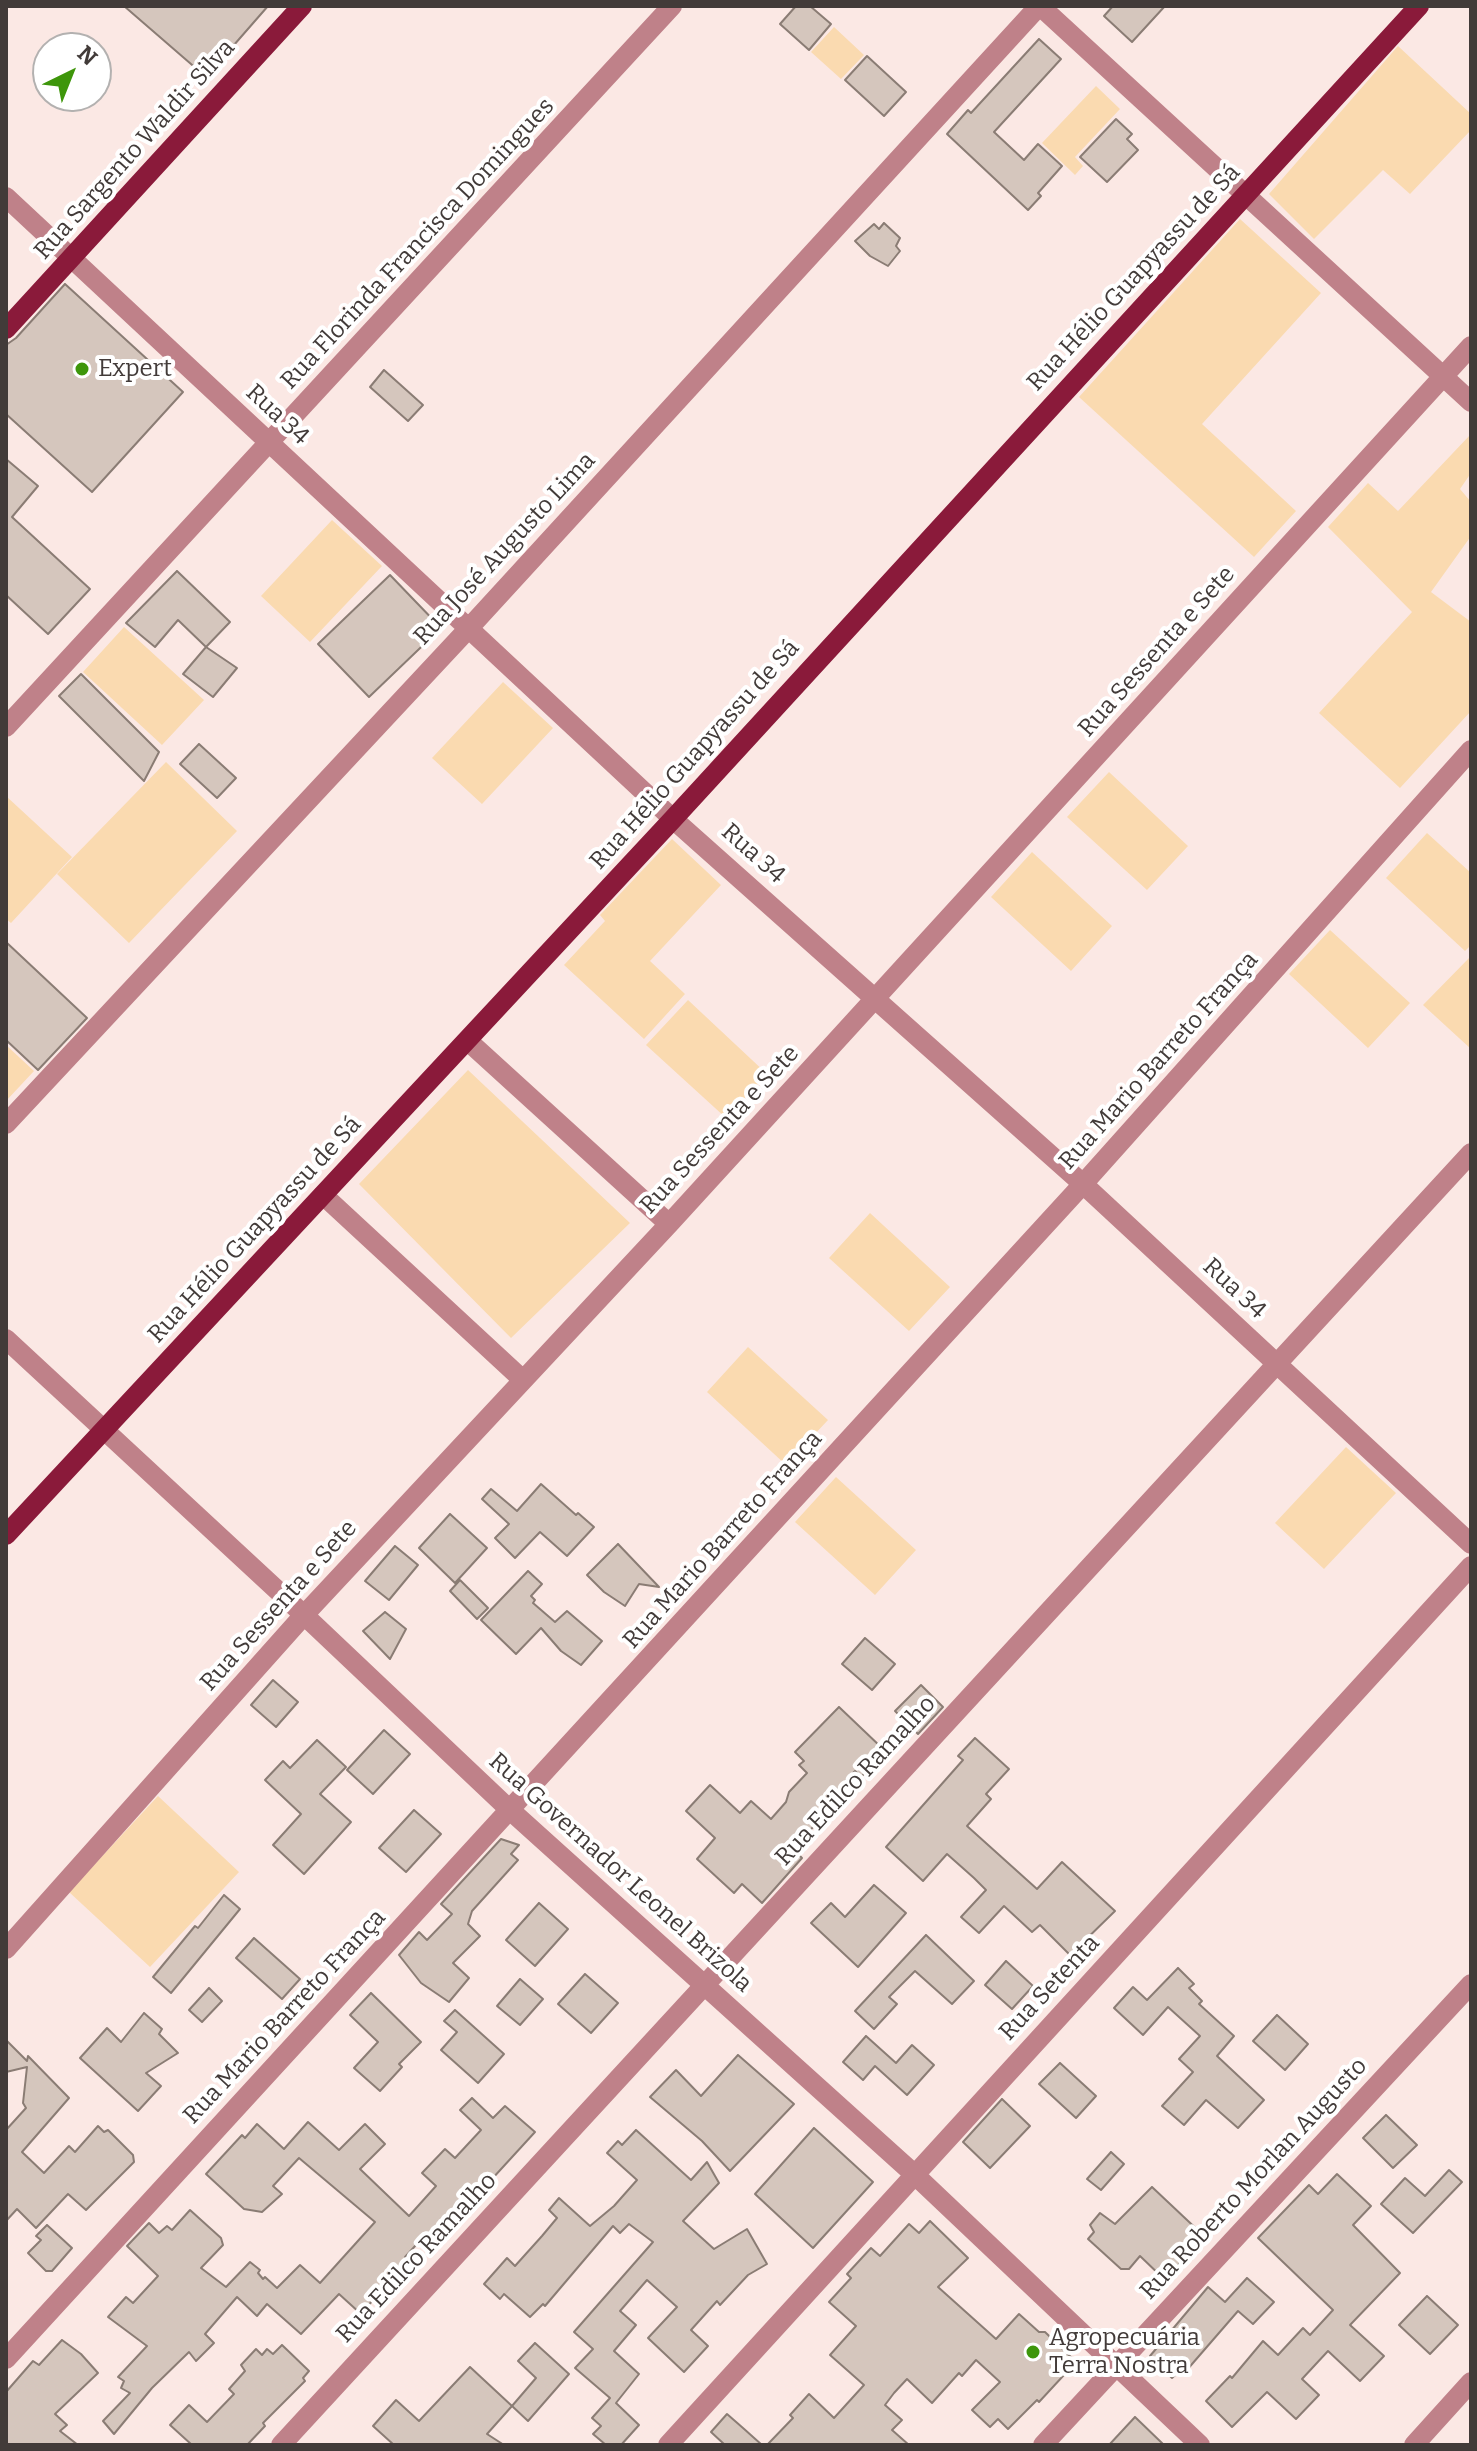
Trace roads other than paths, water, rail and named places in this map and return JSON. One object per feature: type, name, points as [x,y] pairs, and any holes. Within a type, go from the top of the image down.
[{"type":"main road","name":"Rua Sargento Waldir Silva","points":[[6,329],[302,6]]},
{"type":"main road","name":"Rua Hélio Guapyassu de Sá","points":[[6,1535],[468,1041],[1419,6]]},
{"type":"street","name":"Rua Florinda Francisca Domingues","points":[[6,727],[672,6]]},
{"type":"street","points":[[1039,6],[1471,402]]},
{"type":"street","name":"Rua José Augusto Lima","points":[[6,1124],[469,628],[1039,6]]},
{"type":"street","name":"Rua 34","points":[[6,197],[673,819],[1083,1184],[1471,1544]]},
{"type":"street","name":"Rua Sessenta e Sete","points":[[6,1949],[304,1615],[669,1224],[1471,346]]},
{"type":"street","name":"Rua Mario Barreto França","points":[[6,2359],[1083,1184],[1471,750]]},
{"type":"street","points":[[468,1041],[669,1224]]},
{"type":"street","name":"Rua Edilco Ramalho","points":[[281,2445],[1471,1153]]},
{"type":"street","points":[[323,1195],[523,1380]]},
{"type":"street","name":"Rua Governador Leonel Brizola","points":[[6,1339],[510,1810],[914,2174],[1200,2445]]},
{"type":"street","name":"Rua Setenta","points":[[668,2445],[1471,1566]]},
{"type":"street","name":"Rua Roberto Morlan Augusto","points":[[1043,2445],[1471,1984]]},
{"type":"street","points":[[1414,2445],[1471,2382]]},
{"type":"place","name":"Expert","points":[[82,369]]},
{"type":"place","name":"Agropecuária Terra Nostra","points":[[1033,2352]]}]
